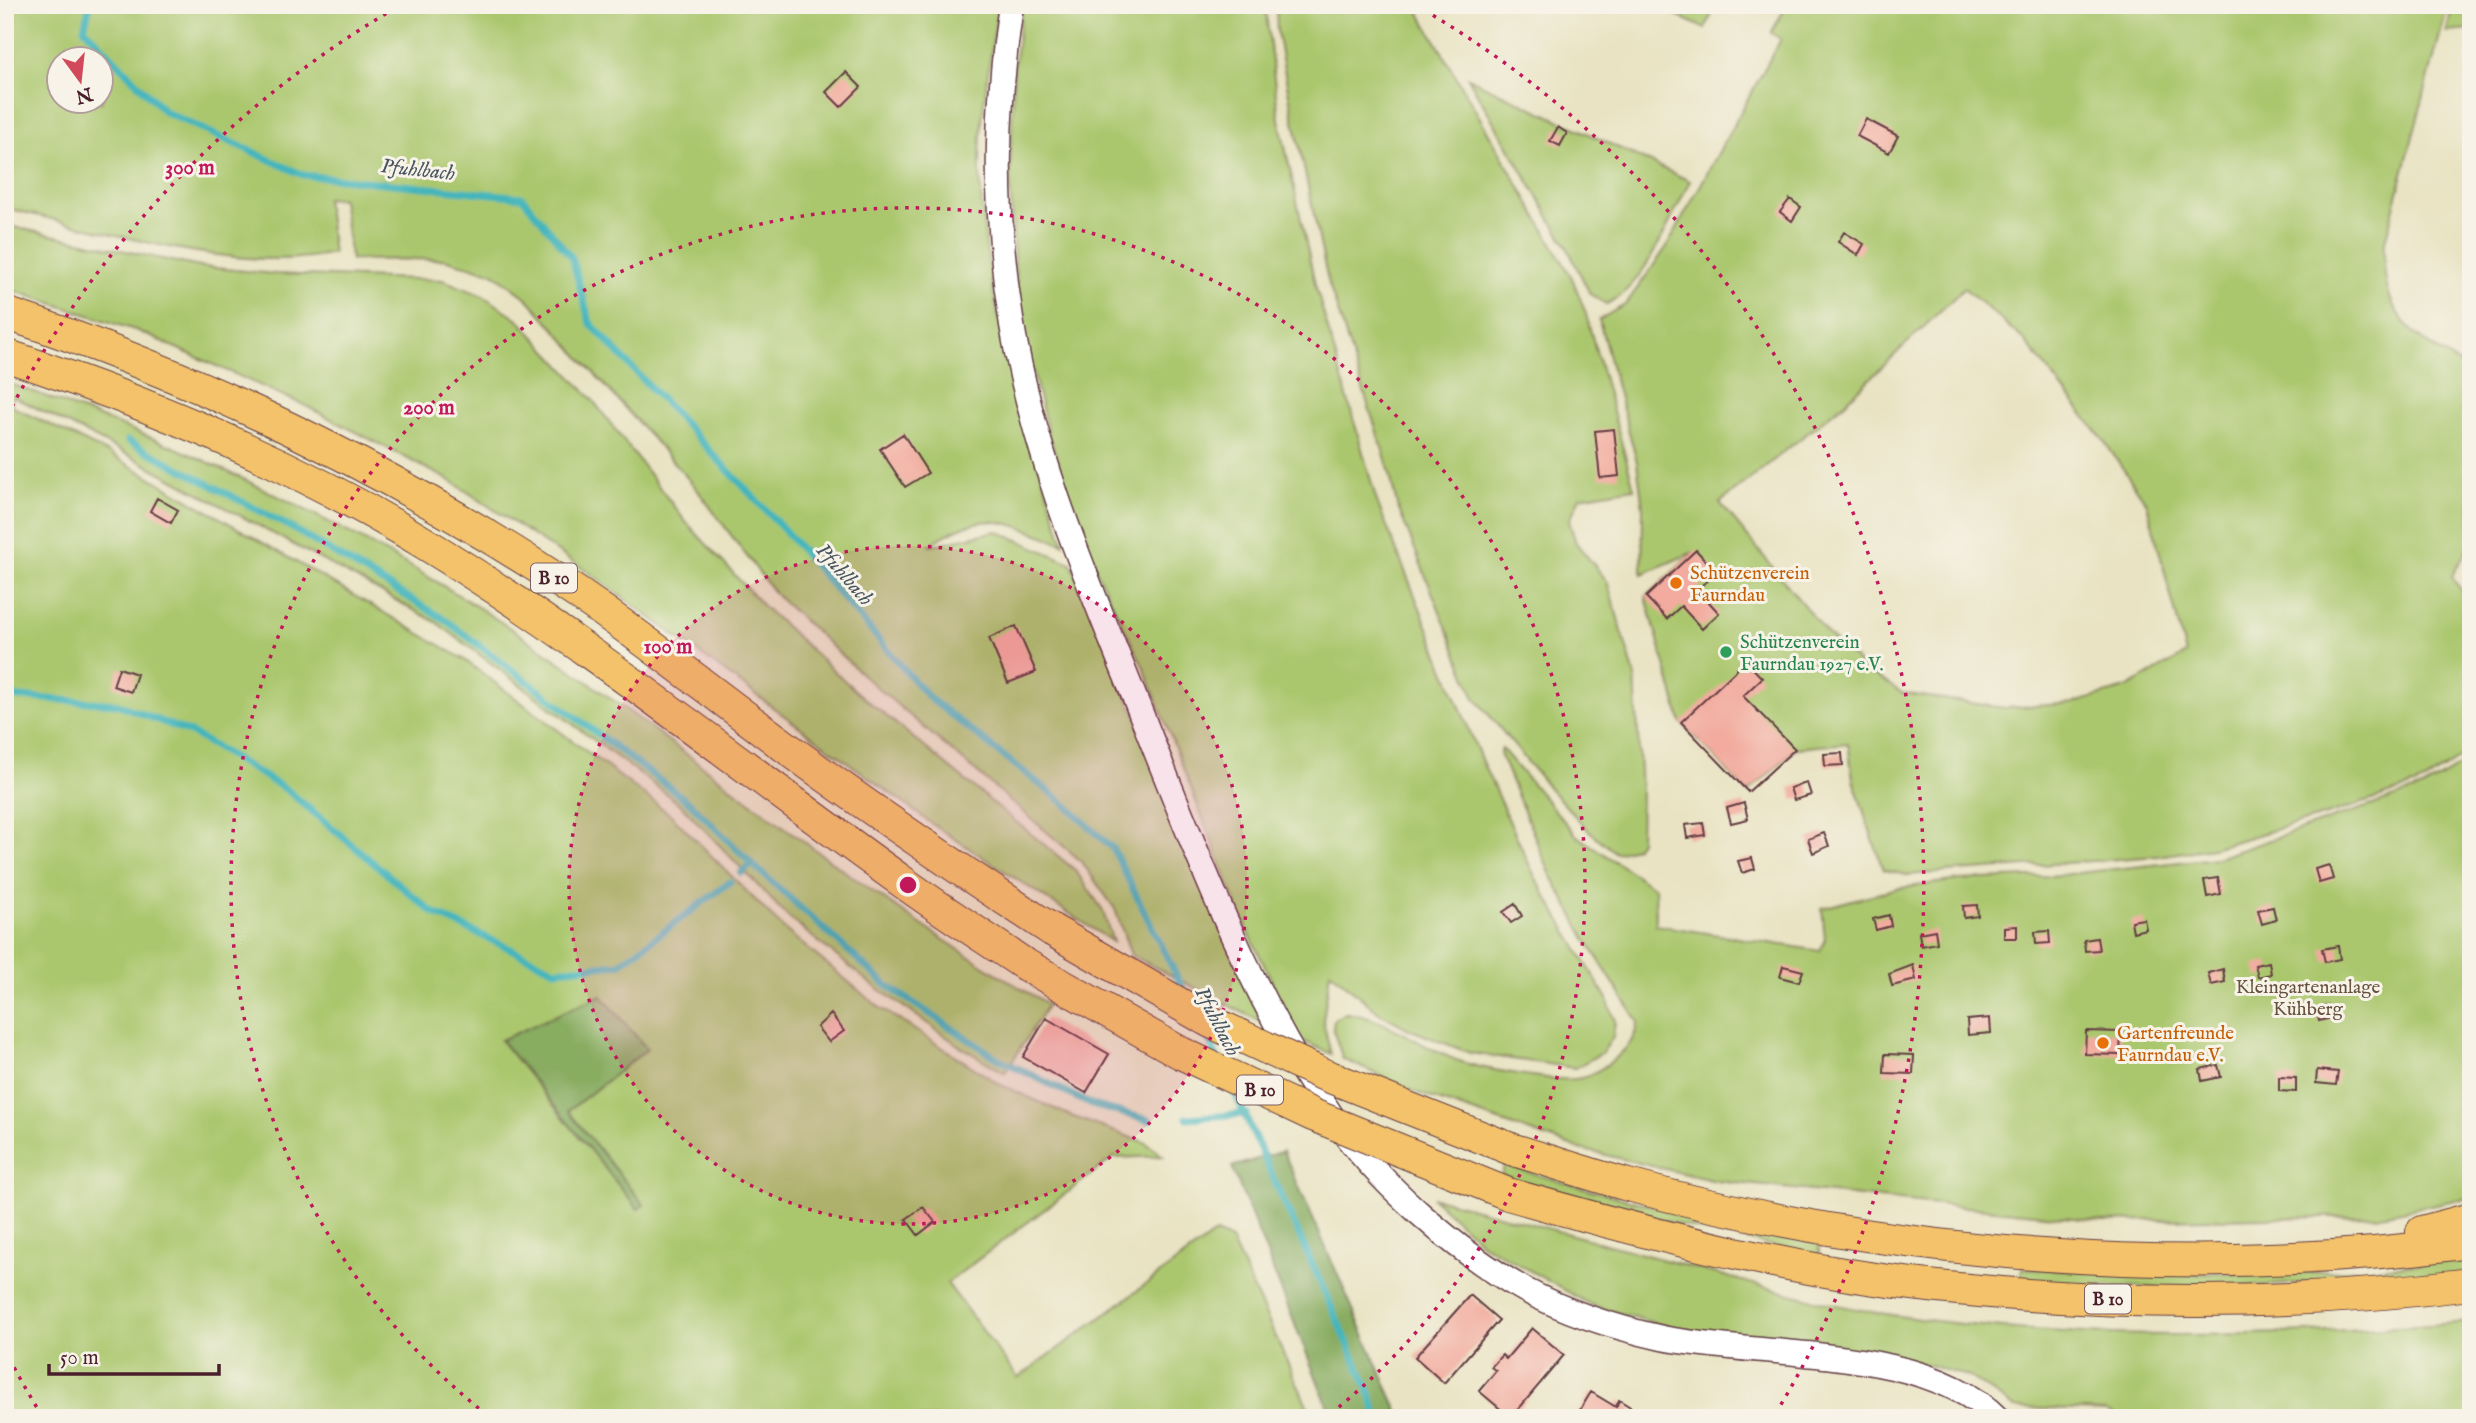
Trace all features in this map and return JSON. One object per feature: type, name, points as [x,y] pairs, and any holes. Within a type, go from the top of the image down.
[{"type":"highway","name":"B 10","points":[[5,313],[93,342],[196,384],[323,444],[441,508],[538,567],[925,847],[1052,930],[1209,1021],[1320,1073],[1511,1149],[1628,1185],[1726,1208],[1934,1244],[2040,1255],[2152,1260],[2294,1259],[2471,1242]]},
{"type":"highway","name":"B 10","points":[[5,355],[78,379],[185,422],[311,481],[424,542],[612,668],[902,882],[1024,964],[1181,1053],[1312,1115],[1508,1194],[1719,1249],[1881,1279],[1956,1289],[2122,1300],[2214,1301],[2307,1299],[2471,1284]]},
{"type":"highway","name":"B 10","points":[[2377,1252],[2436,1226],[2471,1219]]},
{"type":"highway","points":[[2415,1291],[2471,1303]]},
{"type":"street","points":[[1011,5],[1003,63],[996,176],[1012,327],[1037,434],[1079,559],[1185,824],[1269,1008],[1332,1117],[1402,1199],[1524,1289],[1574,1312],[1662,1338],[1916,1372],[1964,1391],[1997,1418]]},
{"type":"green space","points":[[5,5],[998,5],[981,133],[983,224],[998,317],[1009,362],[1064,544],[1010,524],[981,522],[965,526],[928,546],[997,531],[1071,563],[1267,1025],[1131,955],[1115,909],[1081,861],[867,679],[776,595],[692,483],[527,298],[493,273],[444,259],[351,260],[342,199],[326,198],[333,253],[295,259],[254,259],[126,238],[5,208]]},
{"type":"green space","points":[[1022,5],[1265,5],[1279,119],[1315,284],[1377,502],[1483,764],[1535,877],[1607,999],[1615,1021],[1613,1037],[1603,1052],[1575,1068],[1470,1053],[1411,1030],[1379,1013],[1330,971],[1323,1021],[1331,1054],[1299,1039],[1241,916],[1144,668],[1091,560],[1048,432],[1023,332],[1014,259],[1010,177],[1014,67]]},
{"type":"green space","points":[[1276,5],[1415,5],[1572,278],[1585,311],[1634,488],[1580,497],[1569,521],[1576,543],[1607,581],[1635,676],[1641,791],[1640,841],[1635,848],[1616,853],[1588,830],[1549,788],[1475,698],[1397,505],[1388,466],[1328,281],[1277,32]]},
{"type":"green space","points":[[1656,5],[1716,5],[1705,29]]},
{"type":"green space","points":[[1787,5],[2448,5],[2384,245],[2388,292],[2395,309],[2418,335],[2471,372],[2471,543],[2452,576],[2471,607],[2468,628],[2471,631],[2471,750],[2425,782],[2330,814],[2212,848],[2158,856],[1907,875],[1883,870],[1853,779],[1848,743],[1797,748],[1748,792],[1681,722],[1646,597],[1694,552],[1642,574],[1643,508],[1637,462],[1599,320],[1626,304],[1666,248],[1781,39],[1771,33]],"holes":[[[1964,288],[2023,339],[2102,438],[2147,504],[2186,654],[2126,688],[2074,703],[2005,708],[1902,693],[1864,668],[1828,635],[1720,503],[1846,402]]]},
{"type":"green space","points":[[2452,5],[2471,5],[2471,30],[2447,32]]},
{"type":"green space","points":[[1468,78],[1690,181],[1655,250],[1632,284],[1620,296],[1606,304],[1590,294],[1566,245]]},
{"type":"green space","points":[[5,225],[195,266],[275,274],[443,280],[483,296],[517,318],[591,398],[686,522],[764,607],[857,692],[1075,870],[1102,909],[1113,942],[932,824],[591,574],[451,481],[304,405],[138,331],[5,288]]},
{"type":"green space","points":[[5,383],[32,391],[199,458],[331,523],[444,586],[583,678],[911,918],[1048,1004],[1005,1073],[961,1047],[870,983],[789,918],[681,805],[436,622],[121,451],[13,396],[11,406],[108,453],[462,658],[671,815],[784,929],[879,1007],[1001,1085],[1071,1116],[1146,1143],[1163,1156],[1113,1158],[947,1283],[1018,1378],[1216,1233],[1231,1240],[1313,1418],[5,1418]],"holes":[[[601,996],[647,1049],[568,1111],[643,1205],[638,1209],[501,1041]]]},
{"type":"green space","name":"Kleingartenanlage Kühberg","points":[[1502,749],[1577,836],[1655,888],[1656,925],[1820,951],[1825,939],[1822,908],[1894,889],[1959,880],[2050,876],[2217,858],[2425,787],[2471,759],[2471,1197],[2376,1216],[2102,1221],[1716,1181],[1580,1149],[1415,1092],[1343,1059],[1333,1030],[1334,1019],[1346,1013],[1375,1020],[1469,1064],[1551,1078],[1575,1079],[1590,1075],[1618,1056],[1632,1039],[1638,1022],[1590,946],[1550,873],[1500,754]]},
{"type":"green space","points":[[601,995],[647,1049],[568,1111],[644,1205],[638,1209],[501,1040]]},
{"type":"green space","points":[[1283,1151],[1401,1418],[1333,1418],[1328,1407],[1232,1167]]},
{"type":"green space","points":[[1505,1165],[1661,1208],[1819,1243],[1819,1256],[1580,1199],[1501,1175]]},
{"type":"green space","points":[[1432,1197],[1807,1298],[1873,1312],[1947,1323],[2097,1334],[2172,1335],[2321,1331],[2471,1322],[2471,1418],[2120,1418],[2107,1411],[2015,1408],[1970,1377],[1928,1365],[1669,1327],[1591,1305],[1481,1243]]},
{"type":"green space","points":[[2471,1257],[2471,1272],[2452,1275],[2196,1289],[2020,1283],[2022,1268],[2247,1274],[2359,1269]]},
{"type":"building","points":[[846,72],[861,87],[841,107],[826,92]]},
{"type":"building","points":[[1866,119],[1898,136],[1889,153],[1857,136]]},
{"type":"building","points":[[1558,127],[1567,133],[1560,146],[1550,141]]},
{"type":"building","points":[[1790,199],[1801,207],[1792,221],[1780,212]]},
{"type":"building","points":[[1844,232],[1864,244],[1858,255],[1838,242]]},
{"type":"building","points":[[1614,429],[1619,476],[1600,478],[1595,431]]},
{"type":"building","points":[[903,434],[928,473],[905,487],[880,449]]},
{"type":"building","points":[[157,498],[178,510],[171,523],[150,511]]},
{"type":"building","points":[[1696,550],[1717,573],[1697,589],[1719,613],[1702,629],[1681,606],[1667,619],[1646,597]]},
{"type":"building","points":[[1016,626],[1036,672],[1008,683],[989,638]]},
{"type":"building","points":[[1746,661],[1762,678],[1743,696],[1795,749],[1748,792],[1681,722]]},
{"type":"building","points":[[119,668],[137,674],[131,692],[113,686]]},
{"type":"building","points":[[1842,753],[1843,765],[1825,766],[1824,754]]},
{"type":"building","points":[[1807,783],[1811,795],[1794,800],[1790,788]]},
{"type":"building","points":[[1744,803],[1748,819],[1731,823],[1727,808]]},
{"type":"building","points":[[1703,823],[1705,835],[1687,838],[1685,825]]},
{"type":"building","points":[[1824,833],[1829,846],[1813,853],[1808,839]]},
{"type":"building","points":[[1752,858],[1755,869],[1742,873],[1738,861]]},
{"type":"building","points":[[2329,865],[2333,879],[2319,883],[2315,869]]},
{"type":"building","points":[[2218,878],[2221,894],[2207,897],[2204,880]]},
{"type":"building","points":[[1515,904],[1522,916],[1511,923],[1503,912]]},
{"type":"building","points":[[1977,905],[1978,916],[1964,918],[1963,906]]},
{"type":"building","points":[[2273,907],[2276,920],[2262,924],[2258,910]]},
{"type":"building","points":[[1889,915],[1891,926],[1876,930],[1873,919]]},
{"type":"building","points":[[2144,919],[2146,929],[2133,932],[2131,921]]},
{"type":"building","points":[[2017,926],[2017,938],[2004,938],[2004,927]]},
{"type":"building","points":[[1935,930],[1937,943],[1921,946],[1919,933]]},
{"type":"building","points":[[2049,931],[2050,943],[2036,944],[2035,932]]},
{"type":"building","points":[[2097,938],[2099,950],[2085,951],[2084,940]]},
{"type":"building","points":[[2338,946],[2340,959],[2325,962],[2322,949]]},
{"type":"building","points":[[2269,962],[2271,974],[2258,977],[2255,965]]},
{"type":"building","points":[[1913,965],[1916,980],[1892,986],[1889,974]]},
{"type":"building","points":[[1783,966],[1803,971],[1799,982],[1780,977]]},
{"type":"building","points":[[2223,969],[2225,982],[2211,985],[2208,973]]},
{"type":"building","points":[[2328,1005],[2331,1018],[2319,1021],[2316,1008]]},
{"type":"building","points":[[831,1014],[844,1031],[829,1042],[817,1027]]},
{"type":"building","points":[[1046,1018],[1109,1054],[1086,1093],[1023,1057]]},
{"type":"building","points":[[1990,1018],[1991,1033],[1968,1035],[1967,1020]]},
{"type":"building","name":"Gartenfreunde Faurndau e.V.","points":[[2086,1031],[2121,1032],[2120,1055],[2085,1054]]},
{"type":"building","points":[[1885,1054],[1914,1055],[1913,1074],[1884,1073]]},
{"type":"building","points":[[2218,1065],[2221,1077],[2202,1081],[2200,1069]]},
{"type":"building","points":[[2317,1070],[2338,1072],[2336,1085],[2316,1083]]},
{"type":"building","points":[[2279,1077],[2296,1078],[2296,1092],[2279,1091]]},
{"type":"building","points":[[923,1207],[935,1222],[918,1235],[906,1219]]},
{"type":"building","points":[[1470,1295],[1499,1320],[1444,1383],[1415,1357]]},
{"type":"building","points":[[1532,1328],[1564,1355],[1511,1418],[1479,1391],[1496,1371],[1491,1367],[1502,1355],[1506,1359]]},
{"type":"building","points":[[1591,1392],[1616,1407],[1619,1400],[1632,1408],[1626,1418],[1575,1418]]},
{"type":"waterway","name":"Pfuhlbach","points":[[90,5],[84,28],[165,112],[303,175],[522,197],[572,258],[590,323],[786,532],[928,697],[1065,804],[1113,849],[1185,993]]},
{"type":"waterway","points":[[128,441],[290,527],[444,619],[690,803],[752,864],[886,985],[997,1058],[1092,1105],[1149,1120]]},
{"type":"waterway","points":[[5,696],[117,704],[193,734],[287,790],[432,912],[555,970],[620,964],[730,882]]},
{"type":"waterway","points":[[741,873],[752,864]]},
{"type":"waterway","name":"Pfuhlbach","points":[[1203,1029],[1218,1059]]},
{"type":"waterway","name":"Pfuhlbach","points":[[1233,1089],[1368,1388],[1378,1418]]},
{"type":"waterway","points":[[1187,1118],[1246,1114]]},
{"type":"place","name":"Schützenverein Faurndau","points":[[1676,583]]},
{"type":"place","name":"Schützenverein Faurndau 1927 e.V.","points":[[1726,652]]},
{"type":"place","name":"Gartenfreunde Faurndau e.V.","points":[[2103,1043]]}]
